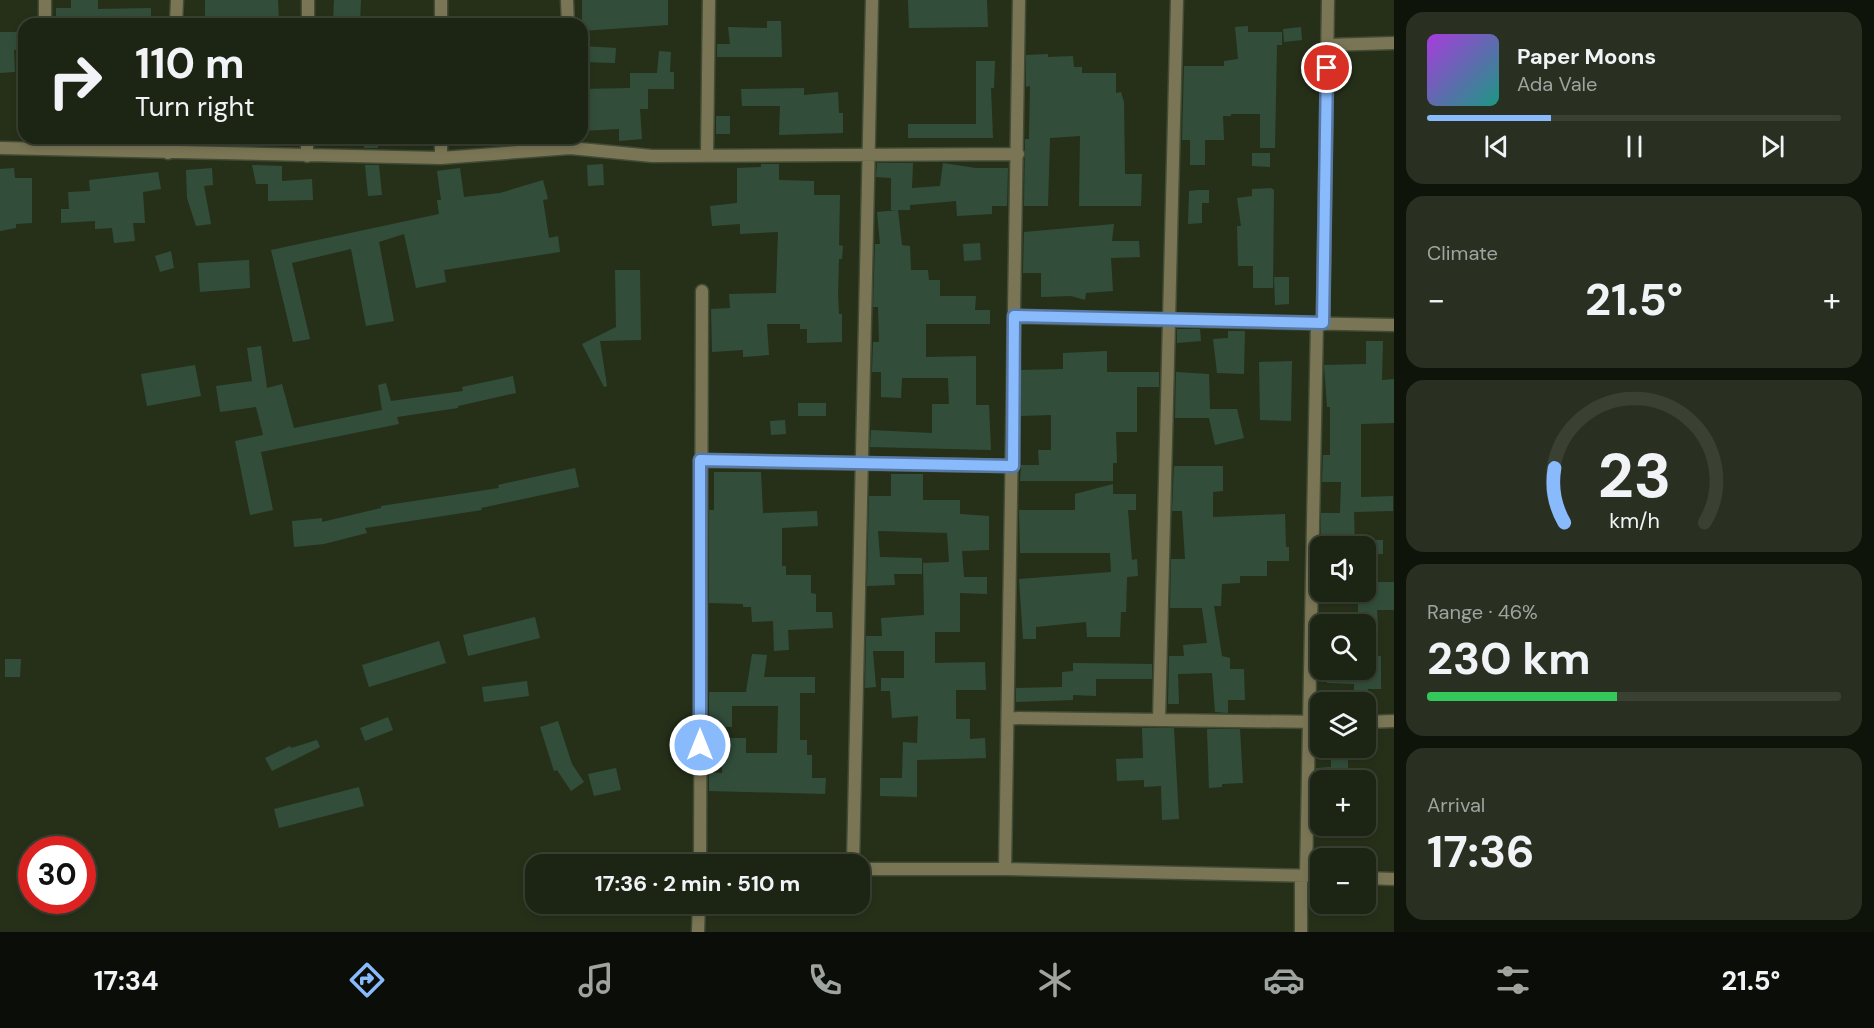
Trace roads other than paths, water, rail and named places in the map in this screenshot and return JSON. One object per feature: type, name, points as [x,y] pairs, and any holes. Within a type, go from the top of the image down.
[{"type":"street","points":[[45,0],[45,18]]},
{"type":"street","points":[[176,18],[177,0]]},
{"type":"street","points":[[308,0],[308,18]]},
{"type":"street","points":[[441,0],[441,18]]},
{"type":"street","points":[[567,0],[568,18]]},
{"type":"street","points":[[707,155],[709,0]]},
{"type":"street","points":[[853,854],[872,0]]},
{"type":"street","points":[[1005,869],[1019,0]]},
{"type":"street","points":[[1159,720],[1177,0]]},
{"type":"street","points":[[1315,692],[1320,323],[1328,0]]},
{"type":"street","points":[[1328,45],[1394,43]]},
{"type":"street","points":[[0,148],[34,144]]},
{"type":"street","points":[[56,144],[168,153],[441,158],[561,144]]},
{"type":"street","points":[[168,153],[169,144]]},
{"type":"street","points":[[307,156],[308,144]]},
{"type":"street","points":[[441,144],[441,158]]},
{"type":"street","points":[[576,144],[652,156],[1018,153]]},
{"type":"street","points":[[700,854],[702,291]]},
{"type":"street","points":[[1014,316],[1394,325]]},
{"type":"street","points":[[700,460],[1013,466]]},
{"type":"street","points":[[1008,718],[1310,722]]},
{"type":"street","points":[[1376,722],[1394,721]]},
{"type":"street","points":[[1301,932],[1312,758]]},
{"type":"street","points":[[870,869],[1005,869],[1310,876]]},
{"type":"street","points":[[1376,878],[1394,879]]},
{"type":"street","points":[[698,932],[699,914]]}]
